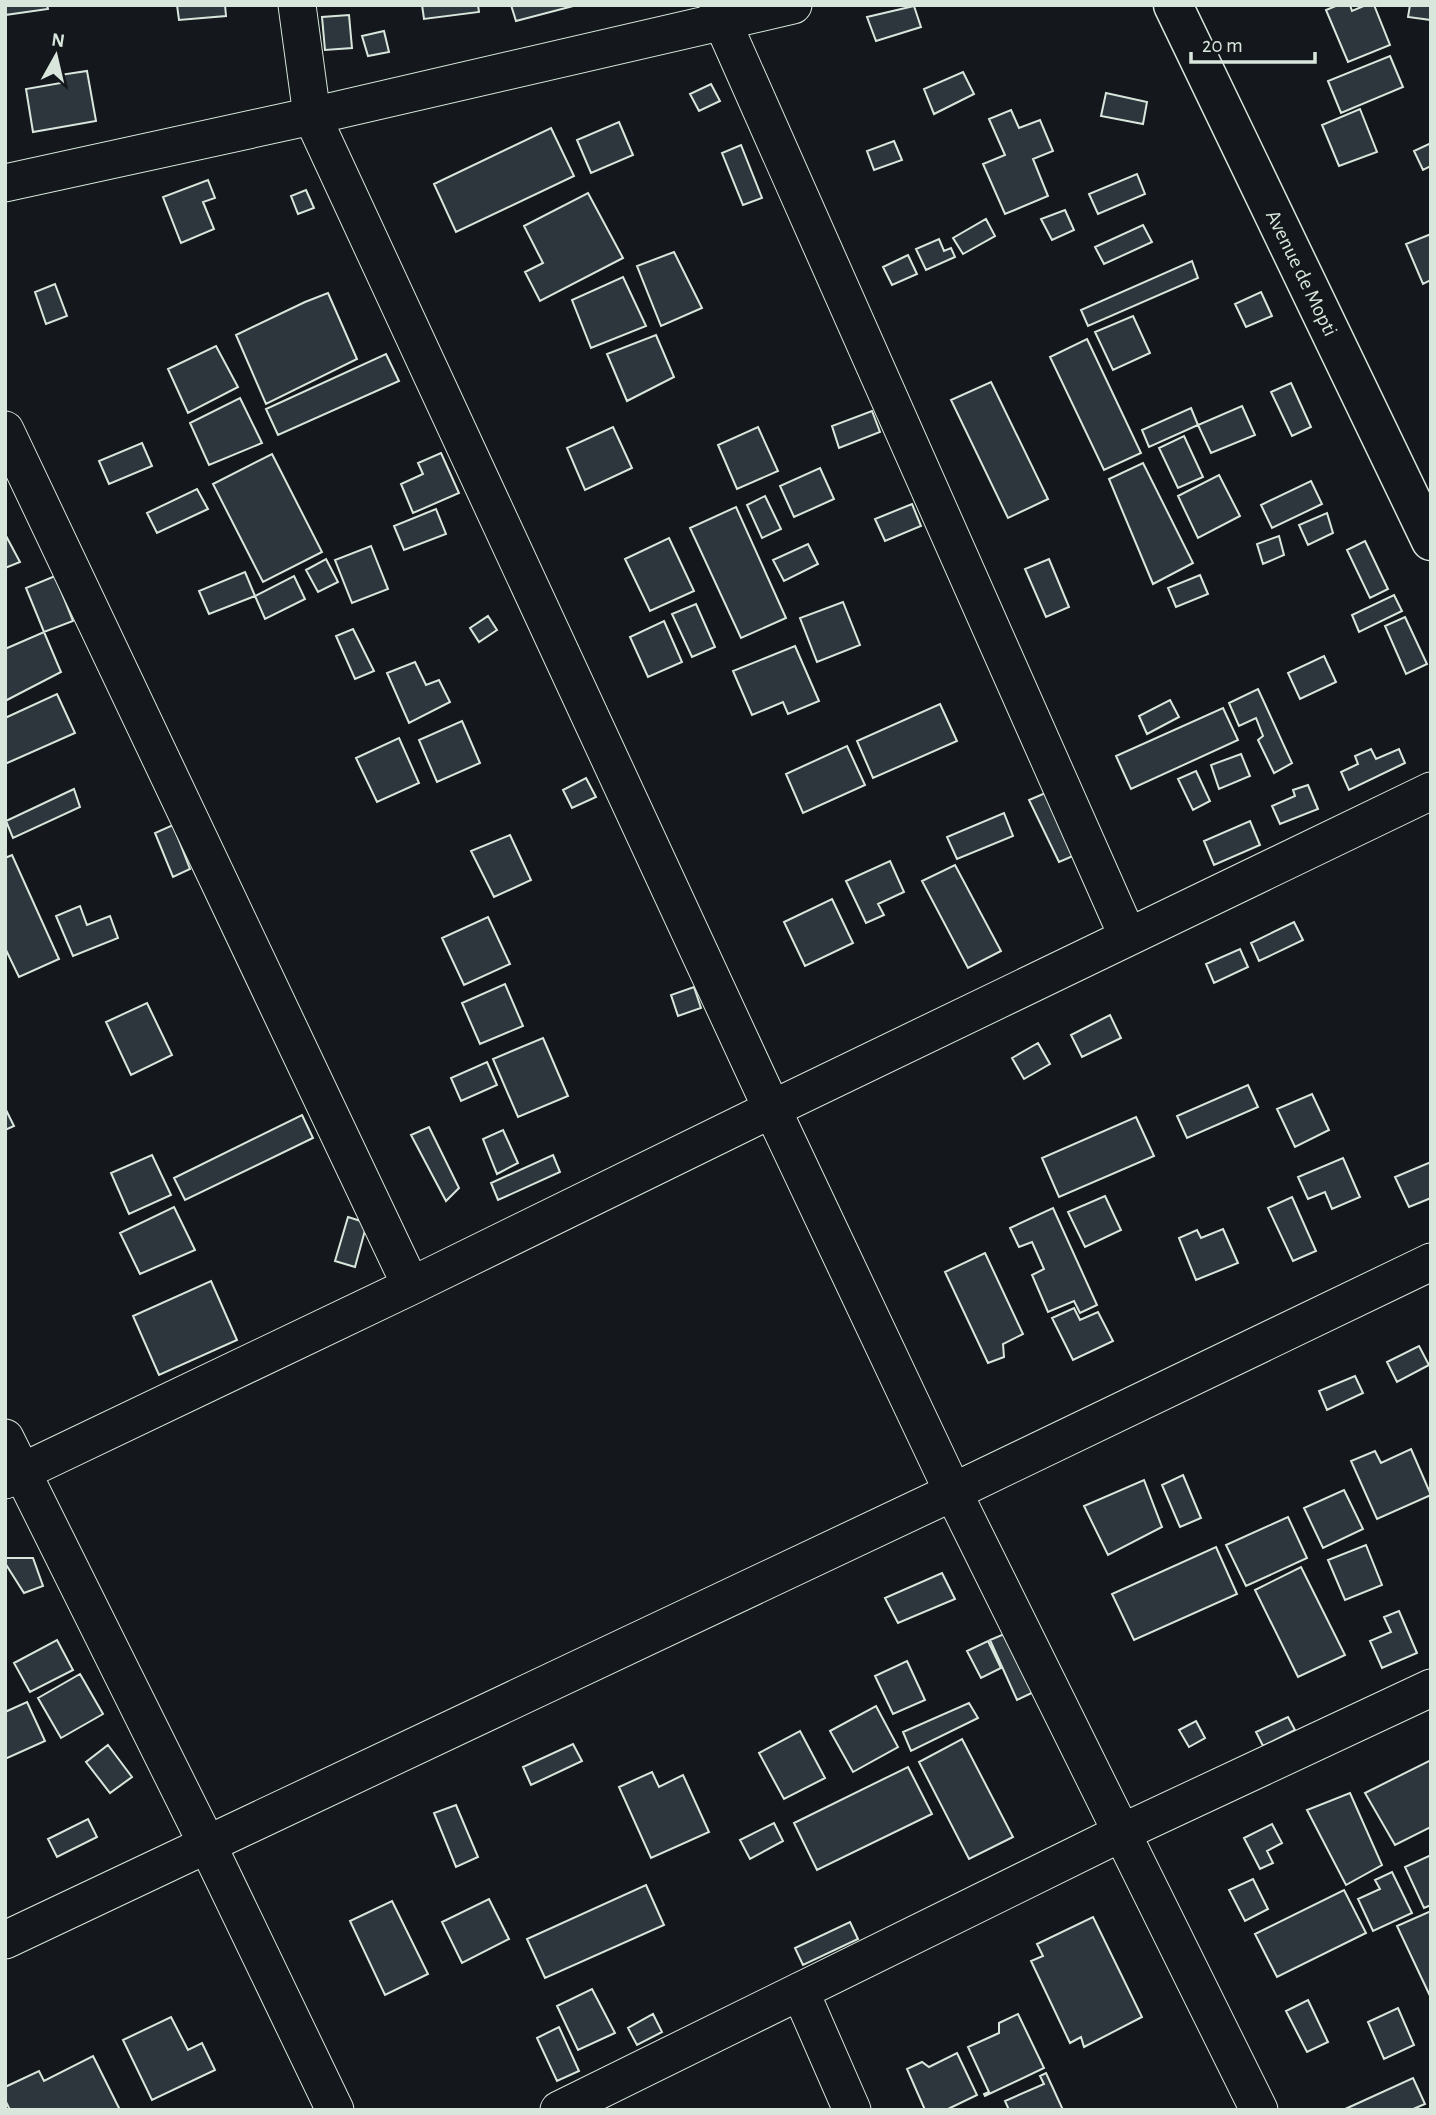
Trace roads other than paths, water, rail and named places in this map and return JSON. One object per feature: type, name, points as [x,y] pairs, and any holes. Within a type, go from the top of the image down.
[{"type":"street","points":[[297,5],[312,116],[772,1109],[953,1492],[1259,2110]]},
{"type":"street","points":[[5,183],[312,116],[720,13],[793,5]]},
{"type":"street","name":"Avenue de Mopti","points":[[1172,5],[1431,541]]},
{"type":"street","points":[[720,13],[1128,937]]},
{"type":"street","points":[[5,430],[411,1286]]},
{"type":"street","points":[[13,1476],[411,1286],[1431,790]]},
{"type":"street","points":[[5,1940],[953,1492],[1431,1262]]},
{"type":"street","points":[[5,1438],[13,1476],[207,1844],[335,2110]]},
{"type":"street","points":[[559,2110],[1121,1833],[1431,1688]]},
{"type":"street","points":[[800,1991],[852,2110]]}]
